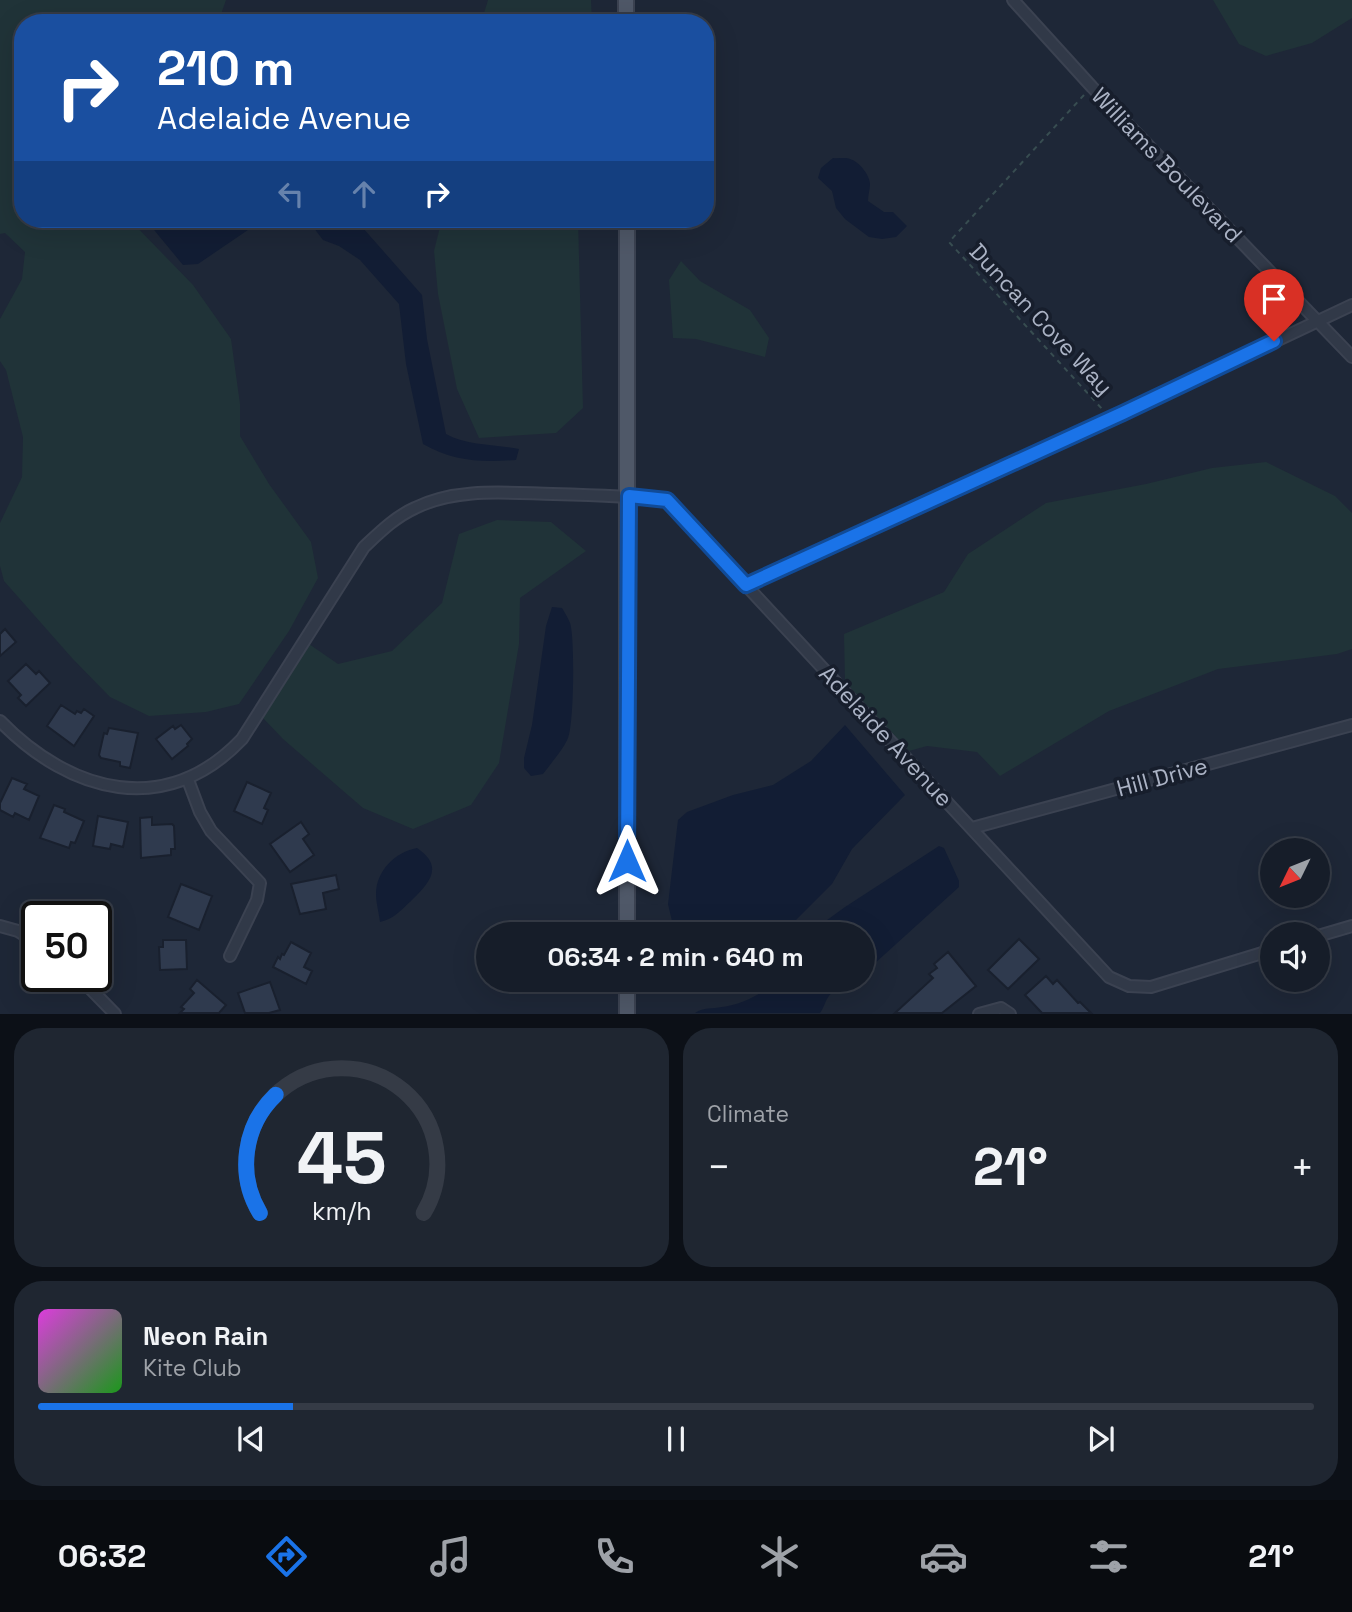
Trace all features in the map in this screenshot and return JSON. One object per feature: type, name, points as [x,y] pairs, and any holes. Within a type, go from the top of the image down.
[{"type":"main road","points":[[627,228],[627,922]]},
{"type":"main road","points":[[627,992],[627,1013]]},
{"type":"street","name":"Williams Boulevard","points":[[1013,0],[1092,87],[1352,357]]},
{"type":"street","points":[[746,585],[1352,305]]},
{"type":"street","name":"Adelaide Avenue","points":[[0,721],[47,761],[76,776],[145,790],[188,780],[225,757],[242,739],[364,547],[391,522],[416,507],[446,497],[490,492],[629,496],[667,500],[1109,977],[1129,986],[1151,987],[1260,954]]},
{"type":"street","name":"Hill Drive","points":[[972,828],[1352,726]]},
{"type":"street","points":[[188,780],[200,812],[211,831],[260,883],[257,901],[230,956]]},
{"type":"street","points":[[0,926],[21,933]]},
{"type":"street","points":[[1330,932],[1352,926]]},
{"type":"street","points":[[94,992],[116,1013]]},
{"type":"street","points":[[979,1013],[1000,1008],[1010,1013]]},
{"type":"path","name":"Duncan Cove Way","points":[[1092,87],[949,242],[1111,418]]},
{"type":"green space","points":[[0,0],[226,0],[221,14],[14,14],[14,228],[138,228],[193,285],[231,339],[240,404],[240,436],[269,484],[311,542],[318,578],[289,631],[239,704],[206,712],[149,716],[110,697],[4,581],[0,566],[0,523],[22,477],[23,437],[6,370],[0,361],[0,319],[22,279],[25,252],[5,233],[0,234]]},
{"type":"green space","points":[[488,0],[591,0],[592,14],[484,14]]},
{"type":"green space","points":[[1213,0],[1352,0],[1352,18],[1312,43],[1266,56],[1239,44]]},
{"type":"green space","points":[[440,228],[578,228],[583,408],[556,433],[479,438],[457,389],[438,294],[434,251]]},
{"type":"green space","points":[[681,261],[700,281],[750,310],[769,338],[765,357],[696,339],[673,338],[669,280]]},
{"type":"green space","points":[[1266,462],[1335,496],[1352,513],[1352,649],[1337,654],[1218,669],[1109,711],[1000,776],[977,752],[927,746],[909,751],[845,682],[844,634],[944,592],[968,554],[1046,503],[1212,468]]},
{"type":"green space","points":[[497,520],[551,522],[586,551],[520,598],[519,644],[499,763],[471,805],[413,829],[363,808],[283,739],[263,718],[309,644],[338,664],[392,651],[442,603],[459,534]]},
{"type":"water","points":[[833,158],[850,159],[864,170],[870,184],[868,201],[884,212],[893,212],[907,226],[896,237],[869,237],[845,219],[836,208],[832,191],[818,178],[821,168]]},
{"type":"water","points":[[152,228],[251,228],[198,264],[183,265]]},
{"type":"water","points":[[314,228],[363,228],[422,295],[427,339],[446,434],[472,443],[519,449],[516,460],[468,460],[423,444],[406,364],[399,304],[360,260],[339,246],[323,240]]},
{"type":"water","points":[[552,607],[562,608],[572,631],[572,716],[568,738],[563,747],[543,774],[531,776],[524,768],[524,758],[532,725],[546,626]]},
{"type":"water","points":[[845,725],[905,795],[852,849],[832,884],[794,922],[672,922],[668,904],[678,820],[687,812],[733,795],[773,785],[811,761]]},
{"type":"water","points":[[939,846],[944,848],[959,881],[959,887],[875,963],[875,922],[824,922]]},
{"type":"water","points":[[417,848],[426,855],[432,868],[428,881],[400,911],[380,922],[376,894],[383,870],[394,858]]},
{"type":"water","points":[[834,992],[828,997],[820,1013],[695,1013],[729,1006],[758,994]]},
{"type":"building","points":[[5,629],[16,642],[0,656],[0,634]]},
{"type":"building","points":[[26,664],[36,674],[39,671],[50,683],[26,706],[18,698],[21,695],[8,681]]},
{"type":"building","points":[[61,705],[75,714],[84,709],[94,716],[74,746],[47,726]]},
{"type":"building","points":[[181,725],[192,739],[188,746],[172,759],[156,739],[173,726],[175,729]]},
{"type":"building","points":[[109,728],[138,733],[130,768],[99,755],[104,733],[107,734]]},
{"type":"building","points":[[12,778],[27,784],[24,789],[39,796],[29,820],[15,813],[13,817],[0,810],[0,803]]},
{"type":"building","points":[[247,782],[271,793],[264,808],[268,810],[262,824],[234,811]]},
{"type":"building","points":[[54,805],[84,821],[75,843],[71,842],[69,848],[40,838]]},
{"type":"building","points":[[98,816],[128,822],[123,847],[111,844],[110,849],[93,846]]},
{"type":"building","points":[[152,817],[152,825],[174,826],[175,849],[171,849],[171,855],[141,858],[140,818]]},
{"type":"building","points":[[301,822],[309,834],[303,839],[314,855],[290,872],[270,844]]},
{"type":"building","points":[[336,875],[339,889],[323,893],[326,909],[300,914],[291,884]]},
{"type":"building","points":[[181,884],[212,896],[199,930],[168,917]]},
{"type":"building","points":[[1019,939],[1039,959],[1008,989],[988,970]]},
{"type":"building","points":[[163,940],[186,940],[187,969],[160,970],[159,947],[163,947]]},
{"type":"building","points":[[291,942],[311,953],[304,967],[312,971],[306,984],[273,967]]},
{"type":"building","points":[[948,952],[976,986],[942,1013],[895,1013],[933,978],[929,974],[937,968],[934,964]]},
{"type":"building","points":[[1046,976],[1053,984],[1057,980],[1091,1013],[1042,1013],[1025,995]]},
{"type":"building","points":[[197,980],[226,1005],[219,1013],[180,1013],[184,1009],[181,1007],[194,993],[190,989]]},
{"type":"building","points":[[270,982],[280,1010],[245,1013],[238,993]]},
{"type":"route","points":[[627,861],[629,496],[667,500],[746,585],[1274,341]]}]
